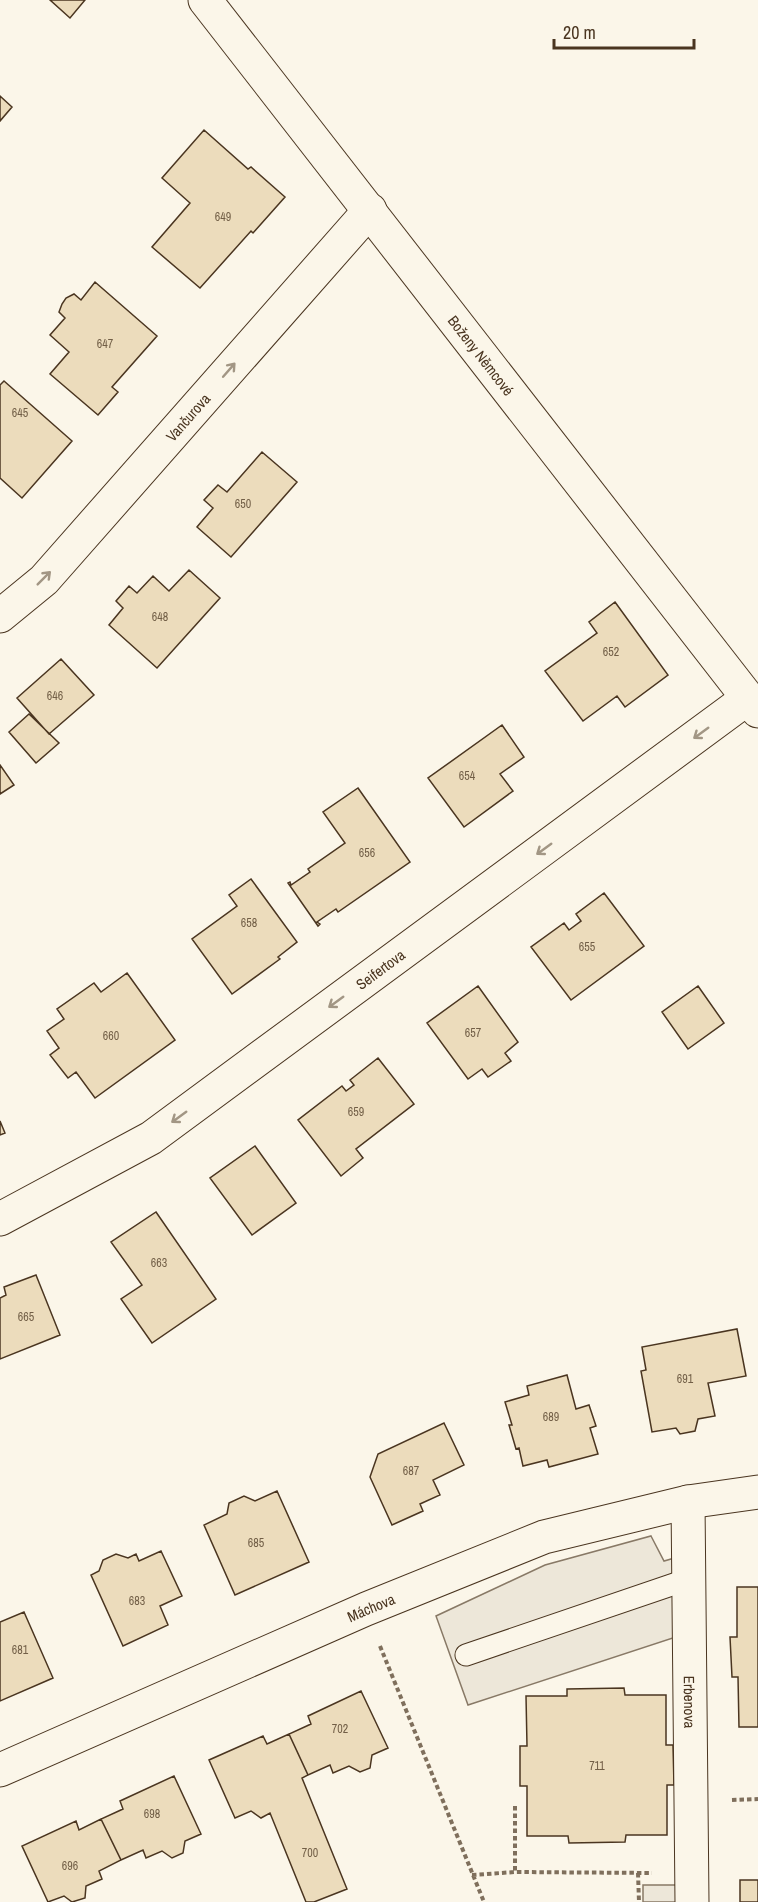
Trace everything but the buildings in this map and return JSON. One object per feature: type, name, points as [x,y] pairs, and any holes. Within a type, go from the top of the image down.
[{"type":"street","name":"Boženy Němcové","points":[[205,0],[753,704]]},
{"type":"street","name":"Vančurova","points":[[0,616],[44,580],[370,210]]},
{"type":"street","name":"Seifertova","points":[[0,1219],[151,1138],[753,704]]},
{"type":"street","name":"Máchova","points":[[0,1770],[366,1609],[544,1537],[688,1502],[758,1492]]},
{"type":"street","name":"Erbenova","points":[[688,1502],[692,1887]]},
{"type":"lane","points":[[466,1655],[689,1579]]},
{"type":"path","points":[[366,1609],[484,1902]]},
{"type":"path","points":[[515,1806],[515,1872]]},
{"type":"path","points":[[472,1875],[515,1872],[638,1873],[692,1887]]},
{"type":"path","points":[[638,1873],[639,1902]]},
{"type":"shaded area","points":[[651,1536],[664,1561],[678,1557],[682,1635],[468,1705],[436,1616],[545,1565]]},
{"type":"shaded area","points":[[643,1885],[681,1885],[681,1902],[643,1902]]}]
